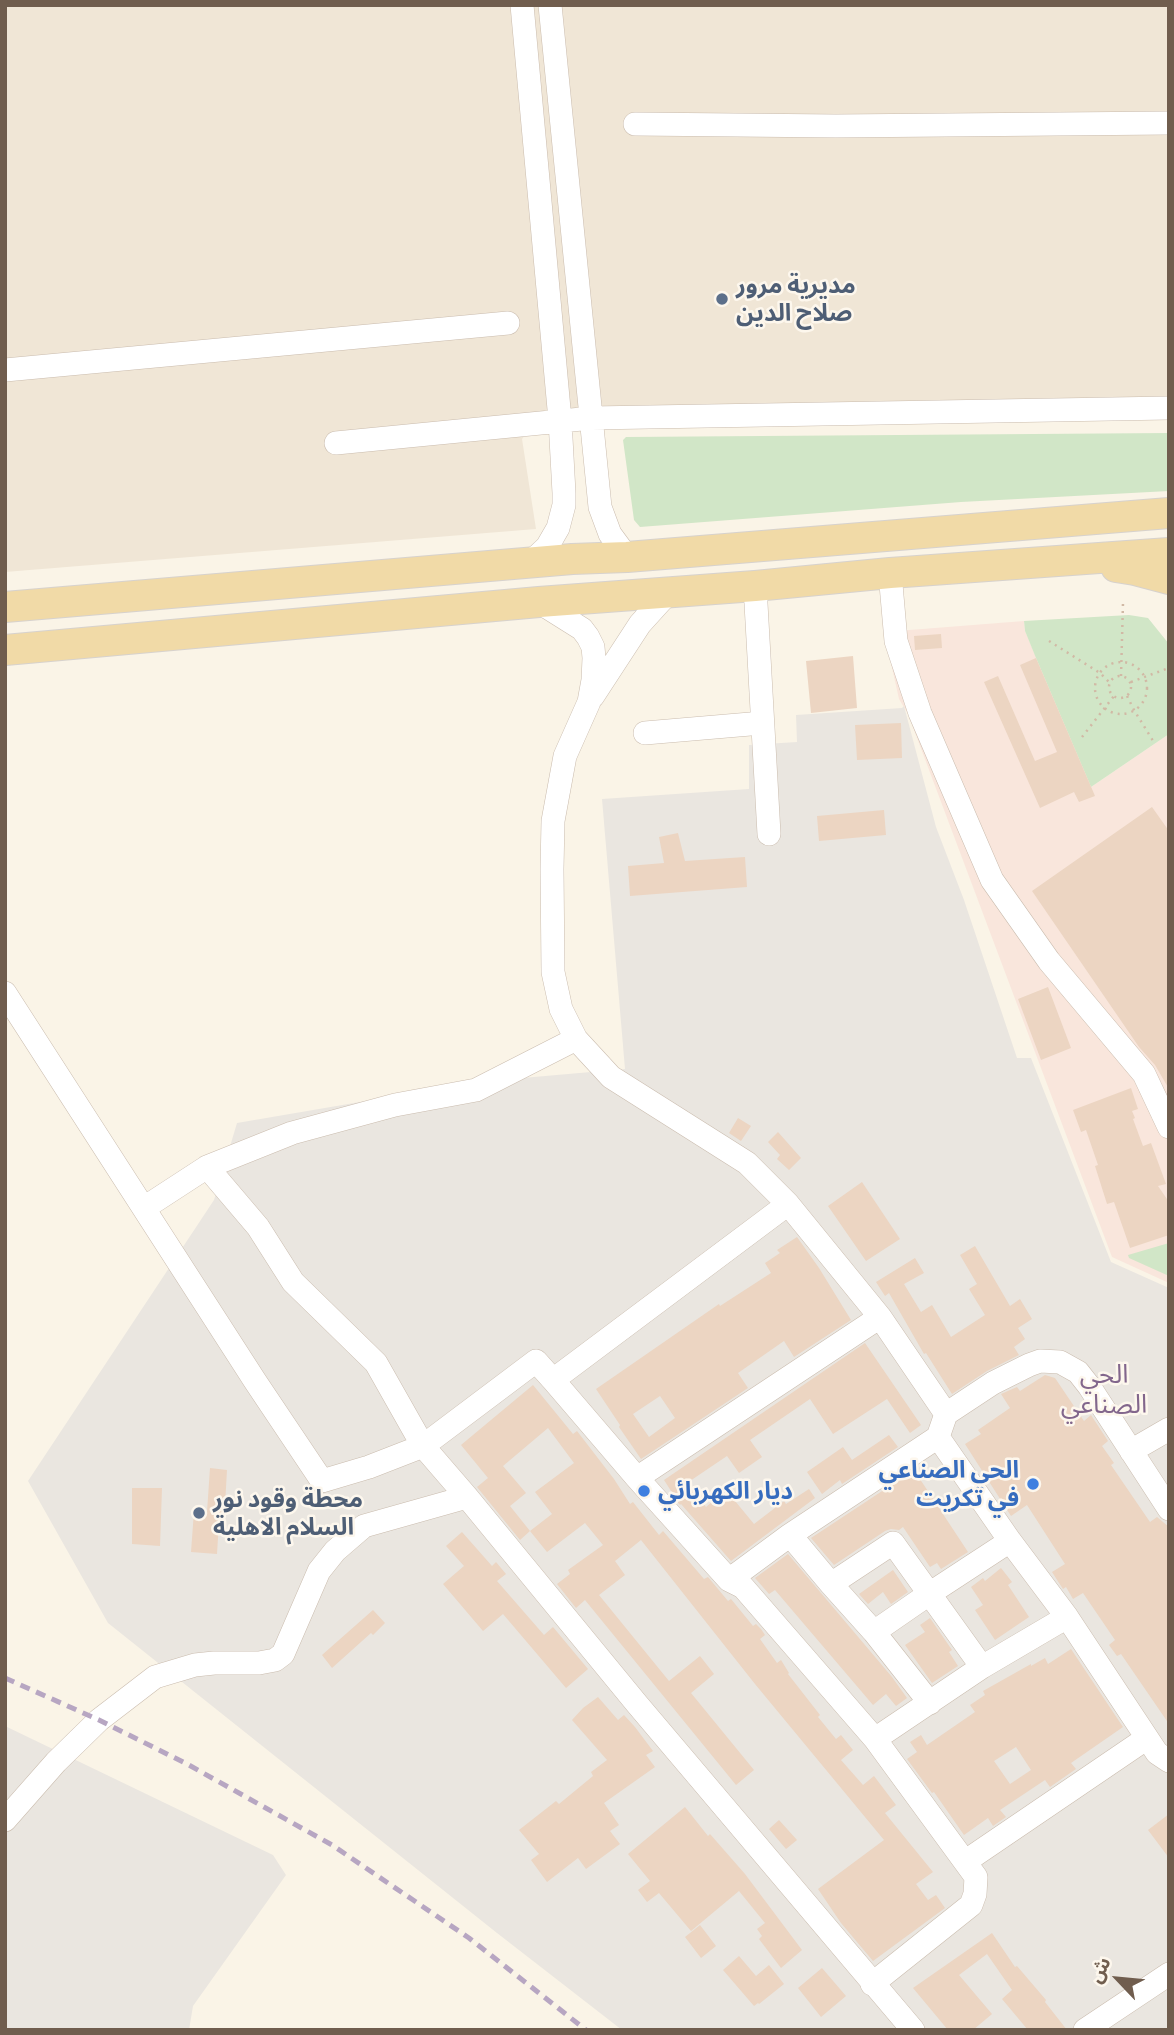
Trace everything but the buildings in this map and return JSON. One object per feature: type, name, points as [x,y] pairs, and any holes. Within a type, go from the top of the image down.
[{"type":"main road","points":[[5,607],[531,562],[1167,516]]},
{"type":"main road","points":[[5,650],[539,602],[1169,553]]},
{"type":"main road","points":[[1064,561],[1135,570],[1169,579]]},
{"type":"main road","points":[[73,602],[76,645]]},
{"type":"street","points":[[522,5],[560,420],[564,493],[562,517],[553,538],[531,562]]},
{"type":"street","points":[[550,5],[602,514],[610,534],[627,556]]},
{"type":"street","points":[[635,124],[850,126],[1169,123]]},
{"type":"street","points":[[547,278],[578,276]]},
{"type":"street","points":[[5,370],[508,323]]},
{"type":"street","points":[[336,443],[592,418],[1169,408]]},
{"type":"street","points":[[890,573],[894,631],[900,653],[920,713],[992,880],[1049,961],[1144,1074],[1169,1127]]},
{"type":"street","points":[[755,586],[769,834]]},
{"type":"street","points":[[669,592],[640,624],[589,702],[565,756],[553,821],[552,869],[554,972],[561,1009],[576,1039],[611,1077],[747,1163],[788,1203],[880,1317],[946,1414]]},
{"type":"street","points":[[539,602],[573,622],[589,638],[594,658],[589,702]]},
{"type":"street","points":[[645,733],[762,723]]},
{"type":"street","points":[[5,993],[322,1481],[369,1467],[423,1446],[536,1361],[729,1580],[743,1587],[875,1739],[976,1877],[971,1905],[872,1984]]},
{"type":"street","points":[[144,1208],[207,1167],[292,1133],[394,1105],[476,1090],[576,1039]]},
{"type":"street","points":[[207,1167],[258,1227],[293,1282],[376,1363],[423,1446],[913,2030]]},
{"type":"street","points":[[553,1380],[788,1203]]},
{"type":"street","points":[[638,1478],[880,1317]]},
{"type":"street","points":[[729,1580],[790,1535],[938,1437],[946,1414],[993,1383],[1040,1361],[1060,1362],[1077,1372],[1089,1386],[1169,1509]]},
{"type":"street","points":[[1131,1451],[1169,1429]]},
{"type":"street","points":[[938,1437],[1067,1617],[1157,1753],[1169,1761]]},
{"type":"street","points":[[5,1820],[56,1762],[99,1720],[155,1677],[195,1665],[260,1663],[275,1660],[283,1654],[319,1571],[335,1551],[364,1526],[467,1497]]},
{"type":"street","points":[[790,1535],[874,1632],[930,1703]]},
{"type":"street","points":[[874,1632],[1010,1541]]},
{"type":"street","points":[[831,1584],[893,1543],[982,1667]]},
{"type":"street","points":[[875,1739],[982,1667],[1067,1617]]},
{"type":"street","points":[[966,1861],[1147,1738]]},
{"type":"street","points":[[1085,2030],[1169,1974]]},
{"type":"path","points":[[1121,676],[1124,603]]},
{"type":"path","points":[[1049,641],[1100,673],[1110,683]]},
{"type":"path","points":[[1121,662],[1141,670],[1147,685],[1143,702],[1134,710],[1122,714],[1106,708],[1096,694],[1100,673],[1110,664],[1121,662]]},
{"type":"path","points":[[1130,682],[1166,669]]},
{"type":"path","points":[[1115,677],[1125,677],[1130,682],[1131,690],[1127,696],[1114,696],[1110,690],[1110,683],[1115,677]]},
{"type":"path","points":[[1083,737],[1114,696]]},
{"type":"path","points":[[1127,696],[1155,744]]},
{"type":"shaded area","points":[[5,5],[1169,5],[1169,402],[612,412],[545,410],[522,439],[536,529],[5,572]]},
{"type":"shaded area","points":[[1024,621],[1025,631],[1091,787],[1169,734],[1169,1283],[1112,1257],[908,714],[899,699],[884,632]]},
{"type":"shaded area","points":[[904,706],[936,827],[964,900],[1017,1058],[1031,1058],[1111,1262],[1169,1288],[1169,2030],[622,2030],[108,1623],[28,1481],[214,1200],[237,1123],[477,1082],[625,1069],[602,799],[749,789],[749,745],[797,742],[796,715]]},
{"type":"shaded area","points":[[5,1726],[273,1855],[286,1875],[193,2006],[189,2030],[5,2030]]},
{"type":"green space","points":[[1169,433],[1169,491],[961,502],[640,527],[634,520],[623,440],[626,437]]},
{"type":"green space","points":[[1129,615],[1148,618],[1169,644],[1169,734],[1091,787],[1025,631],[1024,621]]},
{"type":"green space","points":[[1169,1243],[1169,1276],[1129,1258],[1128,1255]]},
{"type":"railway","points":[[5,1678],[99,1720],[187,1764],[332,1845],[469,1938],[586,2030]]},
{"type":"place","name":"مديرية مرور صلاح الدين","points":[[722,299]]},
{"type":"place","name":"الحي الصناعي في تكريت","points":[[1033,1484]]},
{"type":"place","name":"ديار الكهربائي","points":[[644,1491]]},
{"type":"place","name":"محطة وقود نور السلام الاهلية","points":[[199,1513]]},
{"type":"district","name":"الحي الصناعي","points":[[1104,1389]]}]
